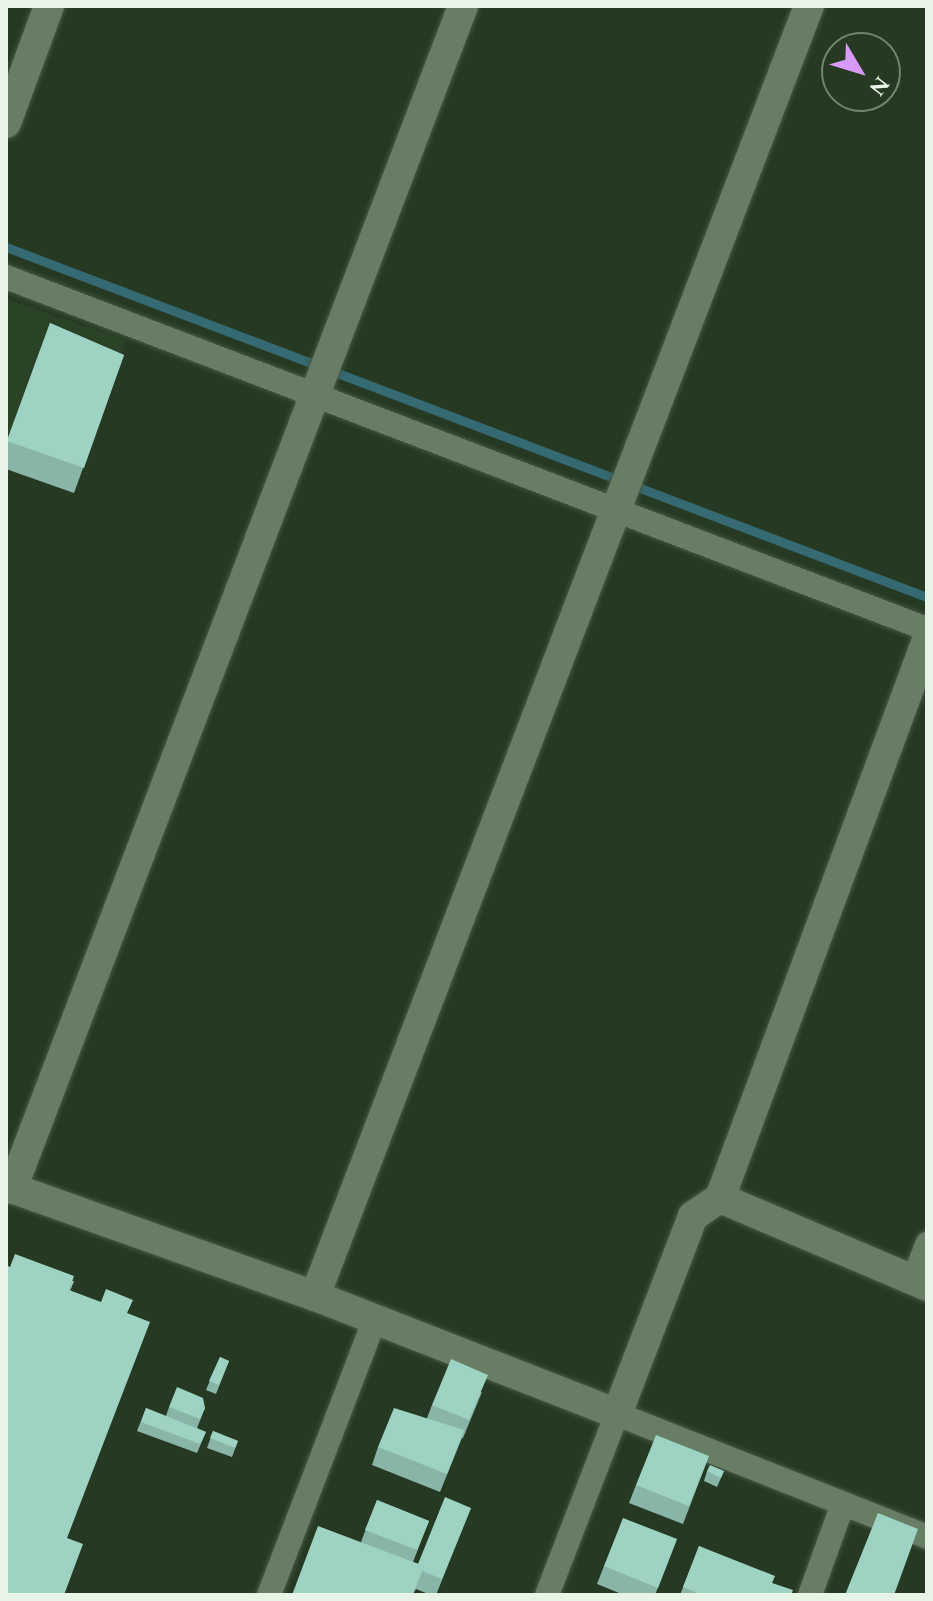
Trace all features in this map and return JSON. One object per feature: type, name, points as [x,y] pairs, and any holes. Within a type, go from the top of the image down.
[{"type":"street","points":[[6,123],[49,6]]},
{"type":"street","points":[[463,6],[9,1188],[315,1296],[927,1537]]},
{"type":"street","points":[[315,1296],[809,6]]},
{"type":"street","points":[[6,277],[322,376],[622,489],[927,629]]},
{"type":"street","points":[[547,1595],[693,1216],[720,1198],[927,640]]},
{"type":"street","points":[[720,1198],[920,1284],[927,1244]]},
{"type":"street","points":[[269,1595],[374,1321]]},
{"type":"street","points":[[810,1595],[843,1504]]},
{"type":"shaded area","points":[[6,299],[126,340],[114,381],[6,469]]},
{"type":"building","points":[[50,323],[124,355],[84,468],[7,441]]},
{"type":"building","points":[[15,1254],[74,1276],[69,1290],[101,1302],[106,1289],[133,1300],[127,1313],[150,1322],[67,1538],[83,1544],[64,1595],[6,1595],[6,1265],[10,1267]]},
{"type":"building","points":[[220,1357],[229,1361],[219,1385],[209,1381]]},
{"type":"building","points":[[451,1359],[488,1375],[469,1420],[432,1405]]},
{"type":"building","points":[[177,1387],[203,1398],[205,1408],[200,1419],[169,1407]]},
{"type":"building","points":[[146,1408],[206,1432],[200,1444],[141,1422]]},
{"type":"building","points":[[394,1408],[464,1430],[447,1474],[378,1447]]},
{"type":"building","points":[[213,1431],[238,1441],[235,1448],[210,1438]]},
{"type":"building","points":[[656,1435],[709,1456],[689,1506],[636,1485]]},
{"type":"building","points":[[710,1465],[724,1471],[721,1478],[707,1471]]},
{"type":"building","points":[[445,1497],[471,1508],[442,1579],[422,1571],[424,1566],[418,1564]]},
{"type":"building","points":[[377,1500],[429,1521],[417,1550],[365,1530]]},
{"type":"building","points":[[878,1513],[918,1529],[894,1595],[845,1595]]},
{"type":"building","points":[[623,1518],[677,1539],[658,1588],[604,1566]]},
{"type":"building","points":[[318,1526],[424,1566],[415,1595],[292,1595]]},
{"type":"building","points":[[699,1546],[775,1576],[772,1583],[793,1590],[791,1595],[702,1595],[683,1587]]},
{"type":"waterway","points":[[6,247],[927,597]]}]
